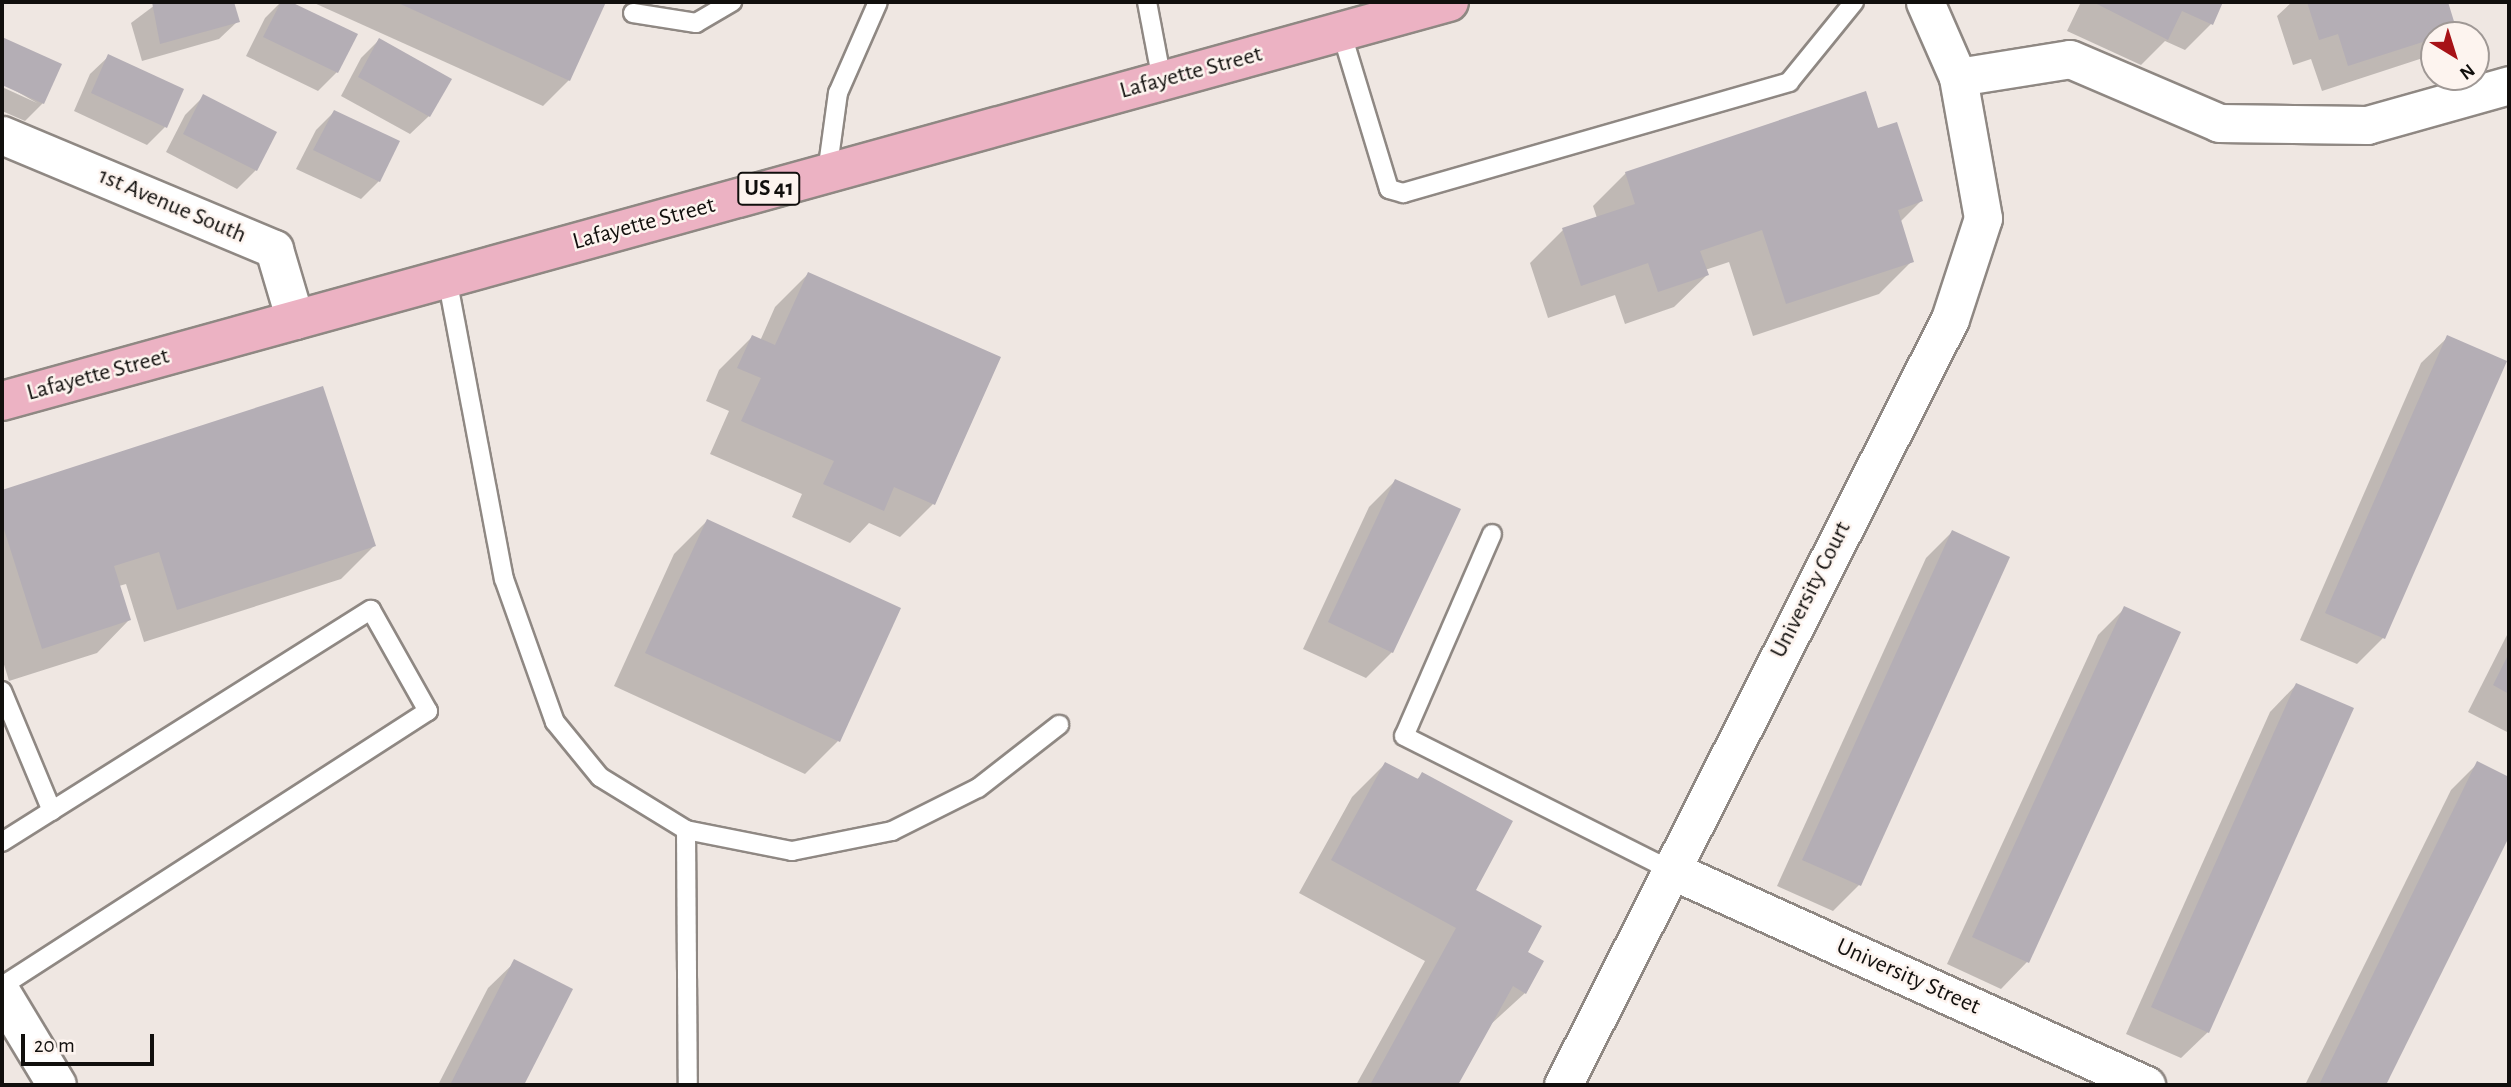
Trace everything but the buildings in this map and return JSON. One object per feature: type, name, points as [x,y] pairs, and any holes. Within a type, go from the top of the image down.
[{"type":"main road","name":"Lafayette Street","points":[[2,401],[1449,2]]},
{"type":"street","points":[[1925,2],[1958,77],[2070,60],[2219,123],[2367,125],[2509,85]]},
{"type":"street","name":"University Court","points":[[1563,1085],[1669,869],[1950,318],[1983,218],[1958,77]]},
{"type":"street","name":"1st Avenue South","points":[[2,135],[274,249],[295,320]]},
{"type":"street","name":"University Street","points":[[1669,869],[2146,1085]]},
{"type":"street","points":[[2,994],[57,1085]]},
{"type":"lane","points":[[633,13],[696,23],[732,2]]},
{"type":"lane","points":[[827,173],[838,93],[878,2]]},
{"type":"lane","points":[[1146,2],[1162,80]]},
{"type":"lane","points":[[1341,31],[1389,189],[1403,193],[1789,82],[1854,2]]},
{"type":"lane","points":[[447,278],[503,579],[555,722],[600,777],[686,830],[792,851],[892,831],[978,788],[1059,725]]},
{"type":"lane","points":[[1492,534],[1404,736],[1669,869]]},
{"type":"lane","points":[[2,842],[371,610],[428,711],[2,986]]},
{"type":"lane","points":[[2,691],[52,811]]},
{"type":"lane","points":[[686,830],[688,1085]]}]
